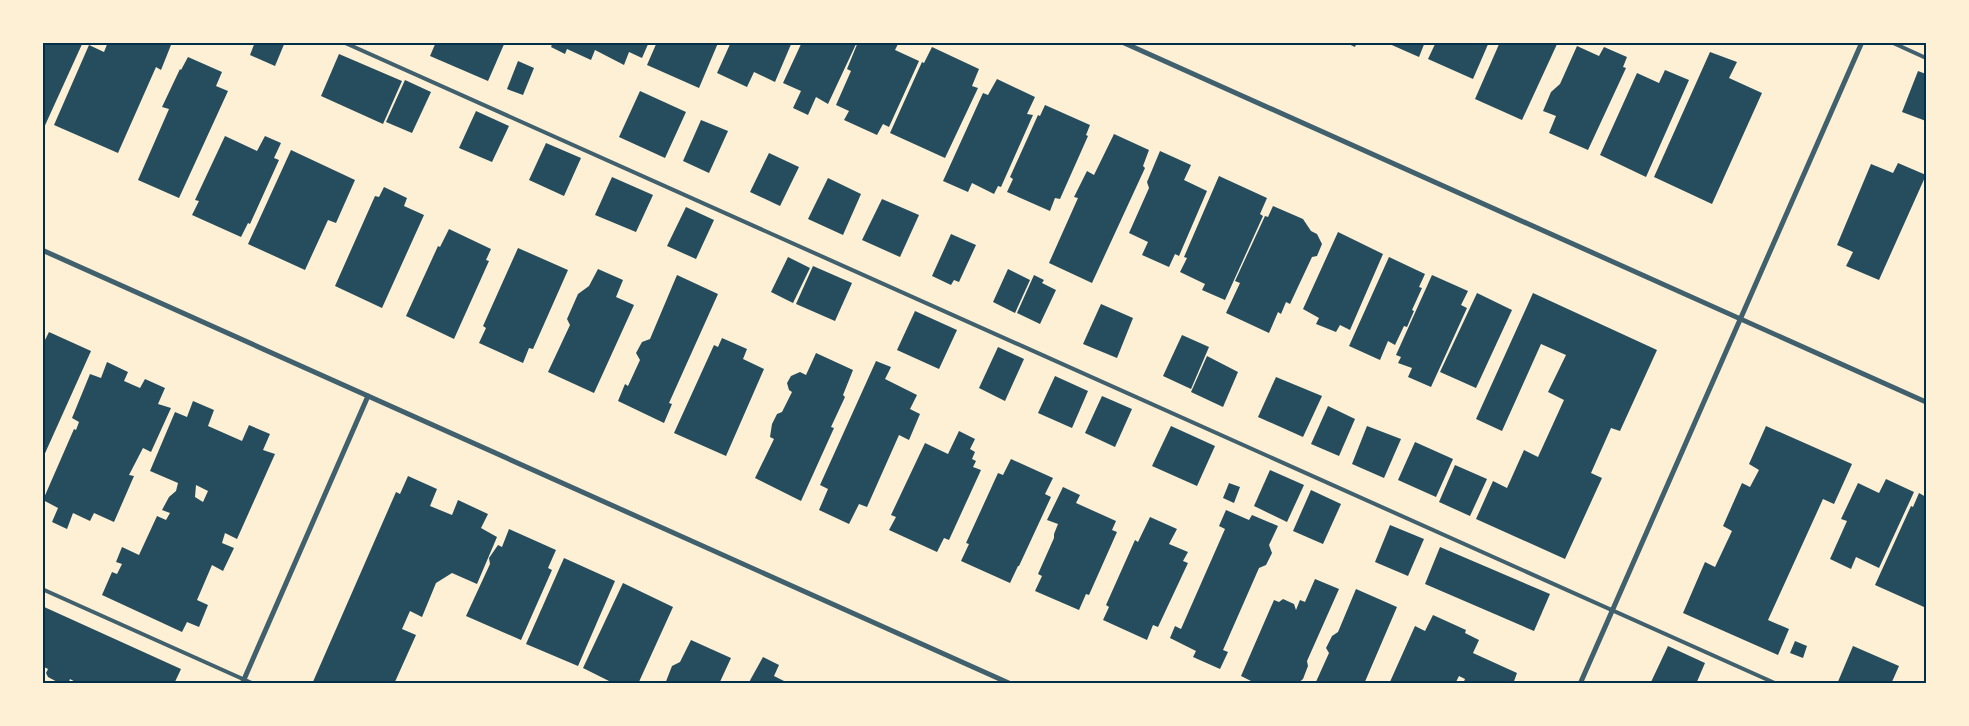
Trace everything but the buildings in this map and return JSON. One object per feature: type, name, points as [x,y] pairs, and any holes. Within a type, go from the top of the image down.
[{"type":"street","points":[[1122,42],[1926,402]]},
{"type":"street","points":[[1580,684],[1862,42]]},
{"type":"street","points":[[42,250],[1010,684]]},
{"type":"street","points":[[243,681],[368,396]]},
{"type":"lane","points":[[342,42],[1777,684]]},
{"type":"lane","points":[[1891,42],[1926,58]]},
{"type":"lane","points":[[42,589],[243,681],[254,684]]}]
